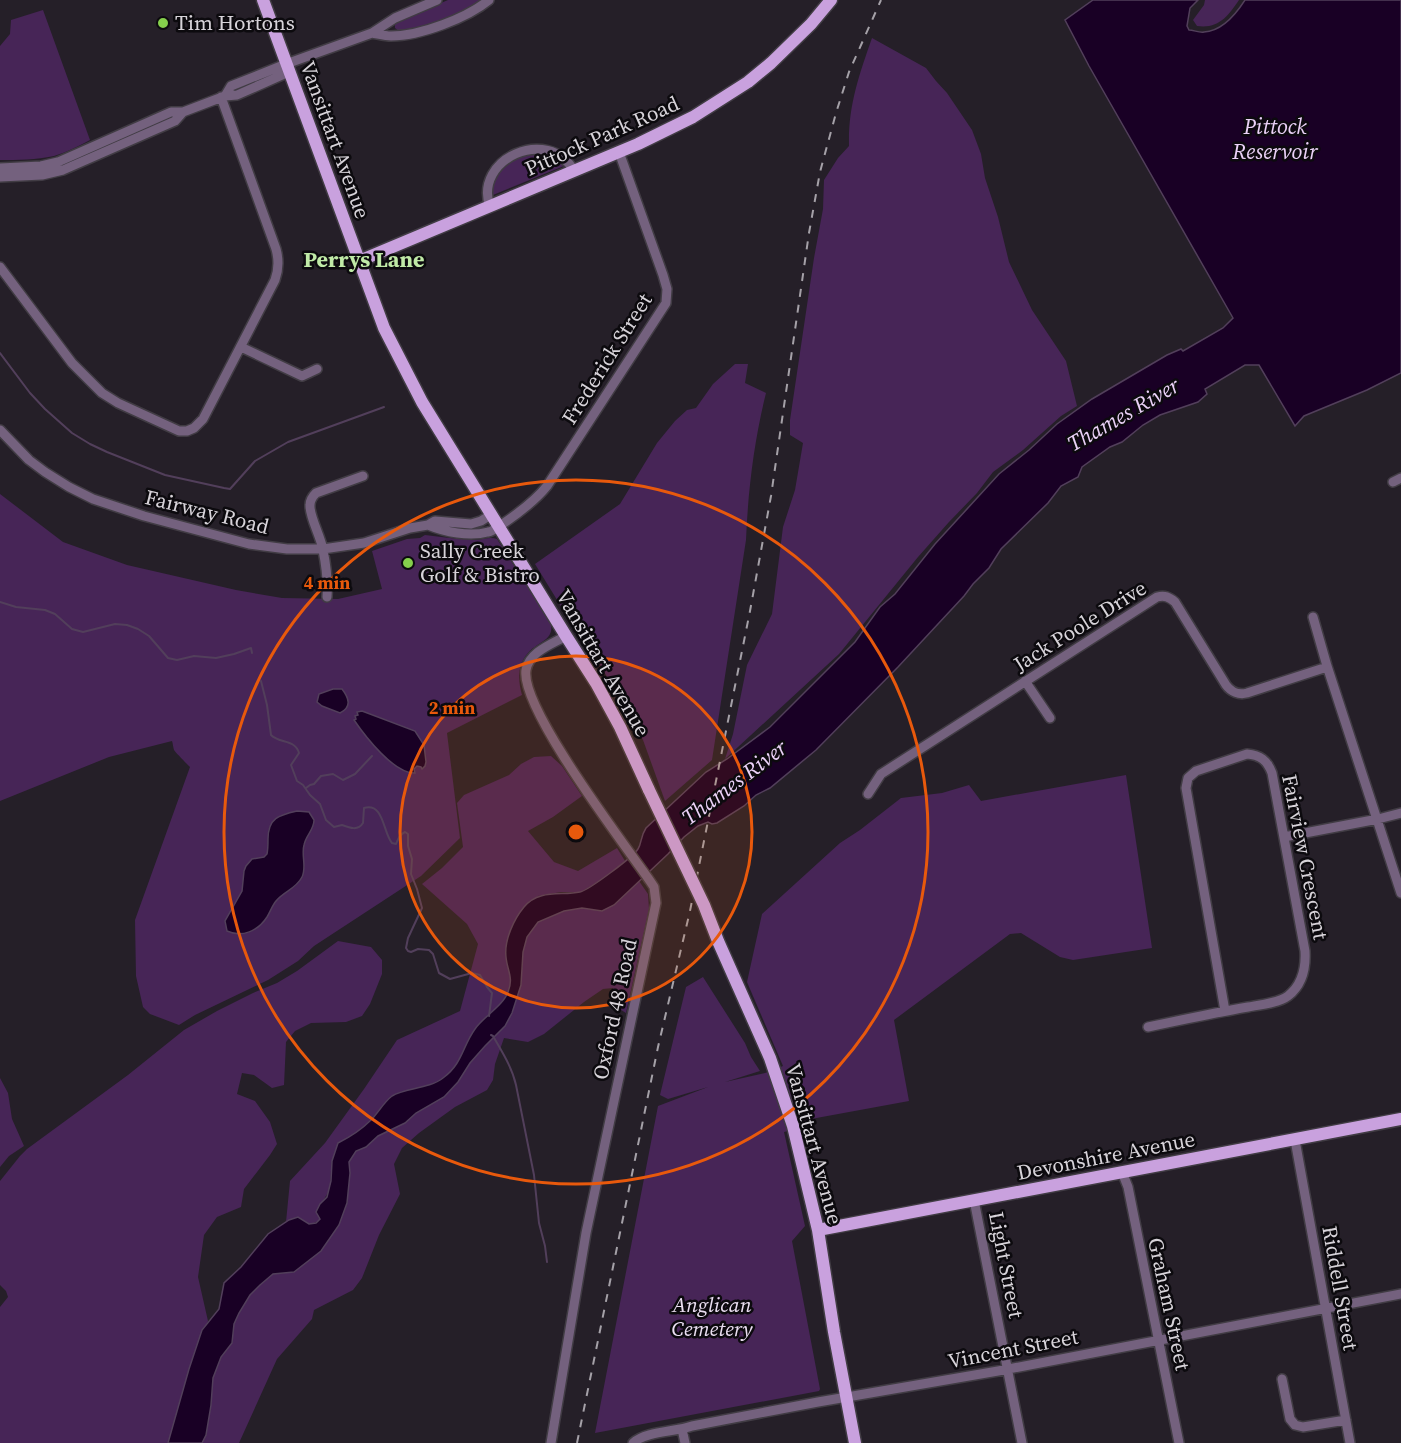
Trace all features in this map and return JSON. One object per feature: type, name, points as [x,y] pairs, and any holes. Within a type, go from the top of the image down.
[{"type":"main road","name":"Vansittart Avenue","points":[[263,0],[384,328],[422,402],[596,682],[620,727],[704,905],[770,1058],[786,1101],[818,1230],[855,1443]]},
{"type":"main road","name":"Pittock Park Road","points":[[359,261],[619,152],[693,117],[748,82],[793,42],[831,0]]},
{"type":"main road","name":"Devonshire Avenue","points":[[818,1230],[1401,1119]]},
{"type":"street","points":[[0,168],[53,164],[171,112],[183,112],[223,97],[231,86],[287,68],[372,33],[395,18],[437,0]]},
{"type":"street","points":[[372,33],[390,36],[422,32],[473,11],[489,0]]},
{"type":"street","points":[[0,267],[72,363],[89,382],[110,399],[174,430],[187,431],[194,428],[200,423],[275,280],[279,259],[223,97]]},
{"type":"street","points":[[0,177],[42,175],[63,170],[175,121],[183,112]]},
{"type":"street","points":[[490,207],[487,192],[492,176],[505,160],[518,153],[536,149],[551,152],[566,160],[574,171]]},
{"type":"street","name":"Frederick Street","points":[[499,526],[531,503],[547,486],[667,299],[663,275],[619,152]]},
{"type":"street","points":[[241,347],[302,376],[317,369]]},
{"type":"street","name":"Fairway Road","points":[[0,430],[20,452],[45,472],[69,487],[105,504],[141,516],[249,544],[293,549],[323,549],[364,543],[435,521],[471,524],[492,514]]},
{"type":"street","points":[[327,597],[323,549],[310,510],[312,497],[321,490],[363,476]]},
{"type":"street","name":"Fairway Road","points":[[428,525],[440,530],[474,534],[491,531],[499,526]]},
{"type":"street","name":"Jack Poole Drive","points":[[868,794],[881,774],[1157,597],[1164,596],[1175,602],[1226,685],[1234,692],[1247,693],[1327,667]]},
{"type":"street","points":[[1313,617],[1327,667],[1401,893]]},
{"type":"street","name":"Oxford 48 Road","points":[[551,1443],[588,1222],[656,903],[654,887],[561,753],[536,706],[526,680],[526,669],[530,660],[537,653],[566,636]]},
{"type":"street","points":[[1025,681],[1050,718]]},
{"type":"street","name":"Fairview Crescent","points":[[1247,754],[1263,758],[1272,772],[1305,951],[1305,969],[1300,982],[1287,997],[1225,1011],[1186,791],[1188,778],[1200,769],[1247,754]]},
{"type":"street","points":[[1284,837],[1401,813]]},
{"type":"street","points":[[1148,1027],[1225,1011]]},
{"type":"street","name":"Riddell Street","points":[[1294,1140],[1350,1443]]},
{"type":"street","name":"Graham Street","points":[[1122,1172],[1128,1187],[1179,1443]]},
{"type":"street","name":"Light Street","points":[[975,1200],[1022,1443]]},
{"type":"street","name":"Vincent Street","points":[[633,1443],[643,1436],[739,1417],[1008,1369],[1401,1294]]},
{"type":"street","points":[[1282,1379],[1290,1419],[1295,1425],[1303,1427],[1346,1420]]},
{"type":"street","points":[[682,1429],[685,1443]]},
{"type":"green space","points":[[448,0],[483,0],[454,16],[433,23],[402,31],[395,28],[397,22]]},
{"type":"green space","points":[[1205,0],[1239,0],[1222,20],[1211,25],[1197,26],[1193,20]]},
{"type":"green space","points":[[43,10],[90,140],[54,156],[0,160],[0,46],[10,34],[11,20]]},
{"type":"green space","points":[[872,38],[926,68],[947,93],[972,130],[981,154],[985,178],[1009,262],[1032,310],[1066,361],[1077,406],[1061,416],[1023,450],[993,472],[977,493],[918,557],[839,654],[725,759],[733,734],[747,665],[772,614],[783,527],[795,490],[803,443],[790,435],[790,420],[823,209],[824,180],[849,146],[852,104]]},
{"type":"green space","points":[[541,154],[556,159],[564,166],[493,195],[496,178],[508,164],[521,157]]},
{"type":"green space","points":[[735,364],[748,364],[745,383],[766,393],[755,448],[746,540],[712,760],[665,801],[643,740],[598,661],[535,564],[620,504],[657,443],[675,421],[687,410],[696,408],[713,384]]},
{"type":"green space","points":[[0,494],[63,542],[127,565],[282,598],[338,599],[382,589],[372,551],[407,539],[420,538],[425,535],[474,540],[497,539],[551,624],[551,630],[547,638],[524,658],[519,679],[522,695],[447,733],[460,838],[421,876],[314,946],[298,961],[268,980],[179,1025],[150,1014],[143,1007],[136,976],[135,920],[190,767],[174,750],[172,741],[109,757],[0,801]]},
{"type":"green space","points":[[551,756],[562,766],[582,796],[553,817],[528,831],[554,862],[578,871],[617,848],[625,861],[600,881],[581,892],[561,892],[538,896],[506,957],[510,979],[508,993],[472,1033],[454,1068],[435,1083],[393,1096],[364,1127],[338,1143],[332,1162],[329,1189],[320,1204],[320,1219],[309,1224],[289,1220],[286,1222],[290,1181],[325,1143],[397,1040],[460,1011],[478,944],[467,924],[422,884],[463,847],[457,803],[464,795],[509,775],[521,764],[534,757]]},
{"type":"green space","name":"Anglican Cemetery","points":[[1126,775],[1152,948],[1073,960],[1060,957],[1021,933],[1010,934],[894,1020],[909,1101],[811,1119],[803,1127],[784,1132],[805,1226],[792,1241],[819,1391],[595,1433],[658,1106],[708,1087],[668,1099],[660,1095],[686,987],[703,977],[760,1071],[725,1082],[765,1073],[783,1066],[747,982],[762,914],[840,843],[901,798],[942,793],[969,785],[981,801]]},
{"type":"green space","points":[[639,881],[648,894],[649,909],[626,1013],[613,1005],[613,988],[603,989],[544,1034],[528,1042],[504,1038],[495,1064],[493,1080],[487,1090],[455,1107],[402,1148],[394,1164],[400,1194],[379,1235],[362,1278],[353,1290],[314,1310],[312,1319],[277,1359],[239,1443],[202,1443],[206,1435],[213,1378],[221,1357],[232,1343],[234,1324],[239,1313],[250,1295],[260,1285],[273,1274],[294,1272],[339,1225],[347,1204],[349,1162],[356,1151],[366,1147],[378,1136],[405,1123],[416,1113],[444,1097],[458,1082],[470,1063],[493,1036],[521,985],[523,952],[527,937],[538,922],[564,911],[582,908],[602,911],[614,905]]},
{"type":"green space","points":[[338,941],[371,947],[382,960],[382,974],[370,1004],[362,1016],[346,1022],[311,1023],[295,1031],[286,1042],[284,1085],[272,1088],[254,1075],[242,1073],[237,1094],[255,1101],[270,1122],[277,1144],[244,1189],[241,1207],[217,1217],[204,1235],[198,1277],[208,1321],[189,1369],[168,1443],[0,1443],[0,1307],[8,1297],[0,1285],[0,1181],[27,1149],[128,1075],[184,1030],[217,1011],[277,983]]},
{"type":"green space","points":[[0,1078],[8,1093],[12,1119],[24,1146],[9,1156],[0,1167]]},
{"type":"water","name":"Pittock Reservoir","points":[[1093,0],[1198,0],[1190,8],[1187,26],[1189,30],[1202,32],[1217,29],[1223,25],[1245,0],[1401,0],[1401,373],[1304,416],[1295,426],[1259,365],[1245,365],[1205,389],[1207,394],[1198,402],[1160,415],[1143,425],[1122,442],[1110,447],[1082,467],[1078,477],[1061,486],[1048,503],[1001,549],[989,568],[898,667],[816,750],[770,788],[756,795],[744,806],[717,823],[708,822],[698,826],[614,905],[602,911],[582,908],[564,911],[538,922],[527,937],[523,952],[521,985],[505,1026],[470,1063],[458,1082],[444,1097],[416,1113],[405,1123],[378,1136],[366,1147],[356,1151],[349,1162],[347,1203],[339,1225],[321,1251],[294,1272],[273,1274],[250,1295],[239,1313],[234,1324],[232,1343],[221,1357],[213,1378],[206,1435],[202,1443],[168,1443],[202,1330],[219,1309],[224,1283],[241,1267],[268,1234],[289,1220],[298,1217],[309,1224],[316,1223],[320,1219],[316,1212],[327,1197],[332,1161],[338,1143],[367,1124],[392,1096],[437,1082],[455,1067],[475,1029],[502,1002],[508,992],[510,978],[506,950],[508,937],[524,907],[530,901],[543,895],[585,890],[611,873],[634,853],[639,847],[646,828],[706,772],[770,727],[855,642],[880,607],[895,594],[935,544],[999,474],[1057,424],[1092,399],[1167,355],[1181,349],[1183,351],[1223,328],[1233,318],[1065,20]]},
{"type":"water","points":[[333,689],[342,689],[348,699],[348,705],[340,713],[317,702],[319,694]]},
{"type":"water","points":[[362,711],[415,731],[424,745],[425,766],[422,769],[417,766],[414,769],[415,773],[407,772],[389,761],[354,720],[358,715],[357,712]]},
{"type":"water","points":[[297,811],[309,812],[314,820],[304,845],[302,877],[276,901],[259,926],[249,932],[238,934],[227,931],[225,921],[242,891],[246,866],[252,859],[264,857],[267,854],[272,822],[280,816]]},
{"type":"waterway","points":[[0,353],[45,409],[72,433],[90,444],[165,475],[230,489],[255,461],[288,442],[384,407]]},
{"type":"waterway","points":[[0,602],[16,607],[45,610],[55,614],[72,629],[83,632],[115,624],[127,625],[149,636],[168,658],[177,660],[194,656],[216,658],[251,648],[252,653]]},
{"type":"waterway","points":[[261,681],[271,735],[297,749],[299,753],[291,765],[297,781],[320,804],[326,820],[334,827],[342,825],[356,828],[363,823],[364,808],[371,807],[382,819],[392,843],[396,844],[403,833],[408,834],[408,846],[412,859],[411,874],[422,908],[408,938],[406,948],[411,952],[418,949],[429,950],[433,954],[439,973],[450,979],[472,973],[480,975],[492,993],[489,1016]]},
{"type":"waterway","points":[[306,788],[314,784],[321,776],[333,774],[343,780],[355,774],[372,756]]},
{"type":"waterway","points":[[491,1035],[506,1060],[516,1085],[534,1175],[539,1223],[547,1262]]},
{"type":"railway","points":[[577,1443],[658,1047],[690,911],[750,611],[771,496],[820,172],[849,72],[881,0]]},
{"type":"place","name":"Tim Hortons","points":[[163,23]]},
{"type":"place","name":"Sally Creek Golf & Bistro","points":[[408,563]]},
{"type":"district","name":"Perrys Lane","points":[[364,259]]},
{"type":"water label","name":"Thames River","points":[[1123,414]]},
{"type":"water label","name":"Thames River","points":[[734,782]]}]
